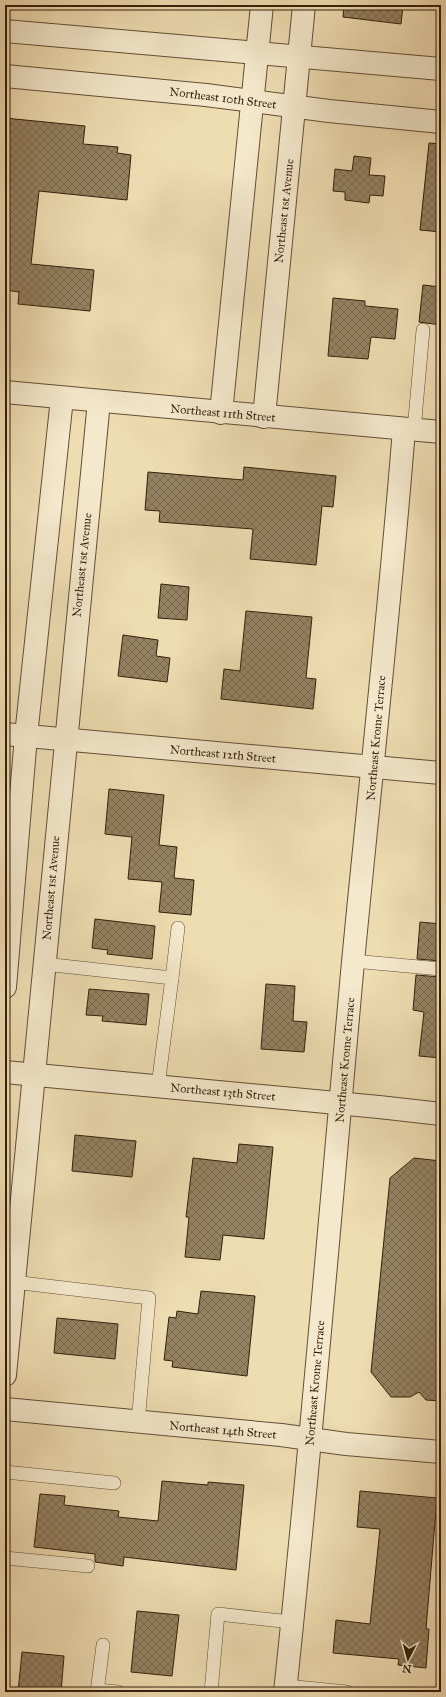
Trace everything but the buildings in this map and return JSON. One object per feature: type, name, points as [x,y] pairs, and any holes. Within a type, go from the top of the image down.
[{"type":"street","points":[[220,413],[262,5]]},
{"type":"street","name":"Northeast 1st Avenue","points":[[264,416],[304,5]]},
{"type":"street","points":[[5,31],[300,57],[332,58],[441,69]]},
{"type":"street","name":"Northeast 10th Street","points":[[5,76],[441,122]]},
{"type":"street","name":"Northeast 11th Street","points":[[5,392],[220,413],[441,432]]},
{"type":"street","points":[[5,987],[26,736],[62,398]]},
{"type":"street","name":"Northeast 1st Avenue","points":[[5,1375],[65,740],[99,401]]},
{"type":"street","name":"Northeast Krome Terrace","points":[[285,1689],[373,767],[409,429]]},
{"type":"street","name":"Northeast 12th Street","points":[[5,734],[441,773]]},
{"type":"street","name":"Northeast 13th Street","points":[[5,1072],[441,1114]]},
{"type":"street","name":"Northeast 14th Street","points":[[5,1409],[281,1435],[441,1452]]},
{"type":"lane","points":[[409,429],[422,330]]},
{"type":"lane","points":[[158,1086],[178,928]]},
{"type":"lane","points":[[354,962],[441,969]]},
{"type":"lane","points":[[44,964],[172,978]]},
{"type":"lane","points":[[14,1282],[150,1298],[138,1422]]},
{"type":"lane","points":[[5,1472],[114,1483]]},
{"type":"lane","points":[[5,1558],[88,1566]]},
{"type":"lane","points":[[211,1692],[218,1614],[292,1622]]},
{"type":"lane","points":[[103,1645],[97,1691],[118,1692]]},
{"type":"lane","points":[[285,1689],[347,1692]]}]
